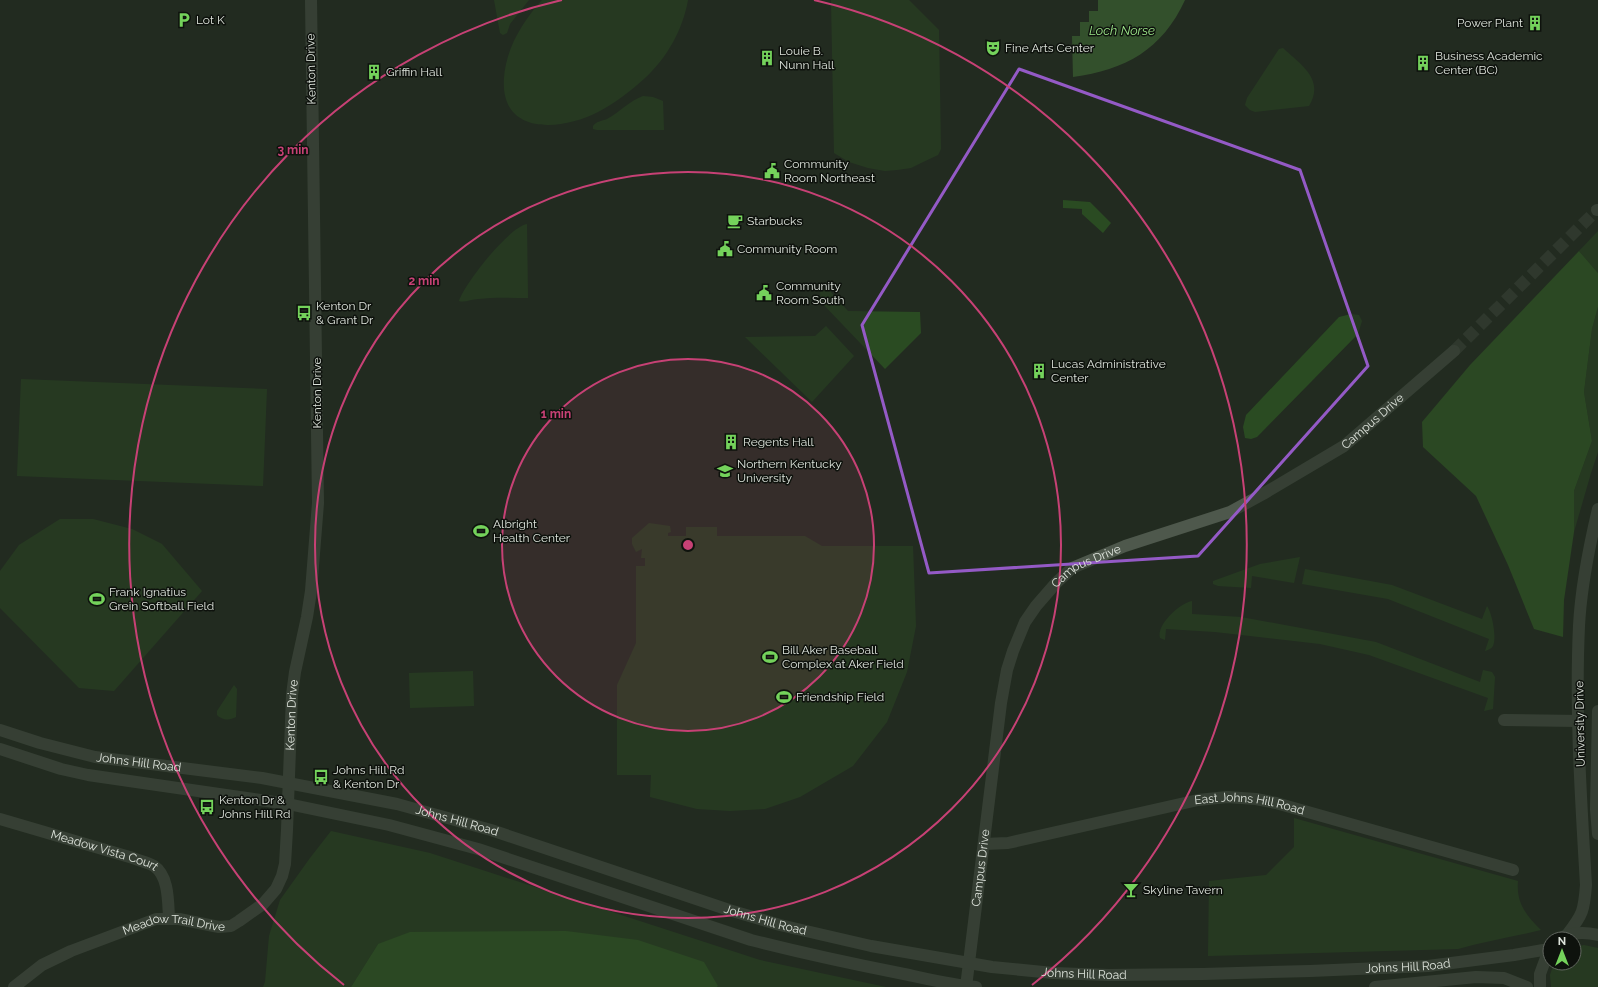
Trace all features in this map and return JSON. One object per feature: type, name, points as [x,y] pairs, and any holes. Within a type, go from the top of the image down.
[{"type":"street","name":"Kenton Drive","points":[[289,783],[292,695],[311,591],[318,503],[311,0]]},
{"type":"street","name":"Campus Drive","points":[[969,987],[968,963],[984,844],[994,744],[1007,670],[1025,622],[1036,606],[1056,583],[1072,568],[1125,546],[1230,512],[1285,482],[1344,446],[1454,351]]},
{"type":"street","name":"University Drive","points":[[1568,931],[1580,917],[1585,905],[1578,722],[1579,626],[1583,586],[1590,543],[1598,509]]},
{"type":"street","name":"University Drive","points":[[1598,711],[1596,809],[1598,834]]},
{"type":"street","points":[[1504,720],[1578,722]]},
{"type":"street","name":"Johns Hill Road","points":[[0,730],[40,744],[95,757],[228,773],[398,804],[491,830],[729,910],[780,925],[871,946],[992,967],[1053,973],[1203,974],[1428,966],[1514,955],[1542,949]]},
{"type":"street","name":"Johns Hill Road","points":[[0,749],[53,767],[88,775],[288,804],[389,825],[464,845],[759,942],[969,987]]},
{"type":"street","name":"Meadow Trail Drive","points":[[14,987],[42,965],[71,951],[156,919],[169,918],[194,921],[219,927],[231,926],[263,904],[276,888],[285,864],[289,783]]},
{"type":"street","name":"East Johns Hill Road","points":[[984,844],[1008,843],[1198,800],[1231,798],[1256,799],[1276,803],[1513,870]]},
{"type":"street","name":"Meadow Vista Court","points":[[0,819],[133,858],[155,867],[159,870],[164,880],[169,918]]},
{"type":"street","points":[[1582,933],[1598,935]]},
{"type":"street","points":[[1540,987],[1540,974],[1542,968]]},
{"type":"street","name":"Johns Hill Road","points":[[1375,987],[1476,978],[1504,978],[1527,987]]},
{"type":"highlighted area","points":[[1019,69],[1300,170],[1368,366],[1198,556],[929,573],[862,325]]},
{"type":"shaded area","points":[[494,0],[529,0],[510,24],[507,33],[503,35],[500,33]]},
{"type":"shaded area","points":[[542,0],[688,0],[686,11],[673,42],[653,70],[645,78],[611,105],[598,112],[567,123],[551,125],[536,124],[522,119],[512,110],[505,97],[504,78],[508,56],[522,26]]},
{"type":"shaded area","points":[[831,0],[909,0],[939,30],[941,149],[938,155],[911,168],[885,171],[868,168],[849,162],[834,153]]},
{"type":"shaded area","points":[[1283,48],[1309,73],[1313,80],[1313,96],[1309,106],[1255,112],[1250,110],[1245,105],[1247,98],[1279,49]]},
{"type":"shaded area","points":[[643,96],[653,97],[663,101],[664,130],[593,129],[593,126],[596,123],[607,119]]},
{"type":"shaded area","points":[[1063,200],[1090,202],[1111,223],[1103,233],[1082,214],[1082,209],[1063,208]]},
{"type":"shaded area","points":[[527,224],[528,298],[490,298],[475,299],[464,302],[459,301],[470,282],[488,257],[519,227]]},
{"type":"shaded area","points":[[1598,231],[1598,273],[1579,251]]},
{"type":"shaded area","points":[[1579,251],[1598,273],[1598,307],[1592,329],[1584,392],[1592,441],[1574,491],[1574,532],[1564,600],[1563,637],[1534,629],[1508,565],[1476,496],[1423,447],[1422,422],[1470,365]]},
{"type":"shaded area","points":[[823,289],[828,289],[848,311],[920,312],[921,333],[885,369],[821,302],[820,292]]},
{"type":"shaded area","points":[[1598,307],[1598,452],[1574,532],[1574,491],[1592,441],[1584,392],[1592,329]]},
{"type":"shaded area","points":[[1351,314],[1359,315],[1362,321],[1358,334],[1257,437],[1251,439],[1245,438],[1243,427],[1246,415],[1339,317]]},
{"type":"shaded area","points":[[826,326],[854,356],[812,402],[745,337],[815,336]]},
{"type":"shaded area","points":[[21,379],[267,389],[263,486],[17,476]]},
{"type":"shaded area","name":"Frank Ignatius Grein Softball Field","points":[[60,519],[93,519],[132,529],[162,544],[202,591],[114,691],[79,688],[0,608],[0,571],[19,545]]},
{"type":"shaded area","name":"Friendship Field","points":[[649,523],[670,526],[671,532],[668,533],[668,536],[686,536],[686,527],[717,527],[717,536],[805,536],[822,546],[913,546],[916,626],[907,672],[887,722],[853,766],[800,797],[765,809],[730,811],[697,809],[650,797],[651,775],[617,775],[617,685],[636,643],[636,566],[645,566],[645,558],[641,558],[642,549],[636,552],[632,544],[632,538]]},
{"type":"shaded area","points":[[1300,557],[1294,583],[1252,576],[1251,588],[1218,586],[1213,584],[1213,581],[1260,564]]},
{"type":"shaded area","points":[[1305,569],[1392,585],[1482,619],[1487,606],[1491,614],[1493,626],[1493,646],[1485,651],[1489,639],[1388,599],[1302,584]]},
{"type":"shaded area","points":[[1192,601],[1192,614],[1241,617],[1376,642],[1480,682],[1483,670],[1492,672],[1495,677],[1493,709],[1484,711],[1488,698],[1369,655],[1320,644],[1215,632],[1166,629],[1165,640],[1160,638],[1162,627],[1170,615],[1181,606]]},
{"type":"shaded area","points":[[473,671],[474,706],[410,708],[409,673]]},
{"type":"shaded area","points":[[234,685],[237,689],[236,717],[231,719],[223,719],[217,715],[217,711]]},
{"type":"shaded area","points":[[1294,818],[1518,881],[1520,902],[1527,914],[1541,930],[1458,949],[1208,956],[1209,881],[1266,875],[1294,847]]},
{"type":"shaded area","points":[[331,831],[430,853],[760,960],[886,987],[717,987],[718,986],[378,944],[351,987],[263,987],[265,982],[269,936],[280,900]]},
{"type":"shaded area","points":[[566,931],[638,940],[704,962],[718,986],[351,987],[378,944],[410,932]]},
{"type":"shaded area","points":[[1582,945],[1598,948],[1598,987],[1551,987],[1550,975],[1551,971],[1582,971]]},
{"type":"water","name":"Loch Norse","points":[[1098,0],[1185,0],[1176,17],[1165,32],[1140,55],[1109,69],[1073,77],[1072,36],[1080,36],[1080,22],[1089,22],[1089,11],[1098,11]]},
{"type":"tunnel","points":[[1454,351],[1597,210]]},
{"type":"place","name":"Lot K","points":[[184,20]]},
{"type":"place","name":"Power Plant","points":[[1535,23]]},
{"type":"place","name":"Fine Arts Center","points":[[993,48]]},
{"type":"place","name":"Louie B. Nunn Hall","points":[[767,58]]},
{"type":"place","name":"Business Academic Center (BC)","points":[[1423,63]]},
{"type":"place","name":"Griffin Hall","points":[[374,72]]},
{"type":"place","name":"Community Room Northeast","points":[[772,171]]},
{"type":"place","name":"Starbucks","points":[[735,221]]},
{"type":"place","name":"Community Room","points":[[725,249]]},
{"type":"place","name":"Community Room South","points":[[764,293]]},
{"type":"place","name":"Kenton Dr & Grant Dr","points":[[304,313]]},
{"type":"place","name":"Lucas Administrative Center","points":[[1039,371]]},
{"type":"place","name":"Regents Hall","points":[[731,442]]},
{"type":"place","name":"Northern Kentucky University","points":[[725,471]]},
{"type":"place","name":"Albright Health Center","points":[[481,531]]},
{"type":"place","name":"Frank Ignatius Grein Softball Field","points":[[97,599]]},
{"type":"place","name":"Bill Aker Baseball Complex at Aker Field","points":[[770,657]]},
{"type":"place","name":"Friendship Field","points":[[784,697]]},
{"type":"place","name":"Johns Hill Rd & Kenton Dr","points":[[321,777]]},
{"type":"place","name":"Kenton Dr & Johns Hill Rd","points":[[207,807]]},
{"type":"place","name":"Skyline Tavern","points":[[1131,890]]}]
